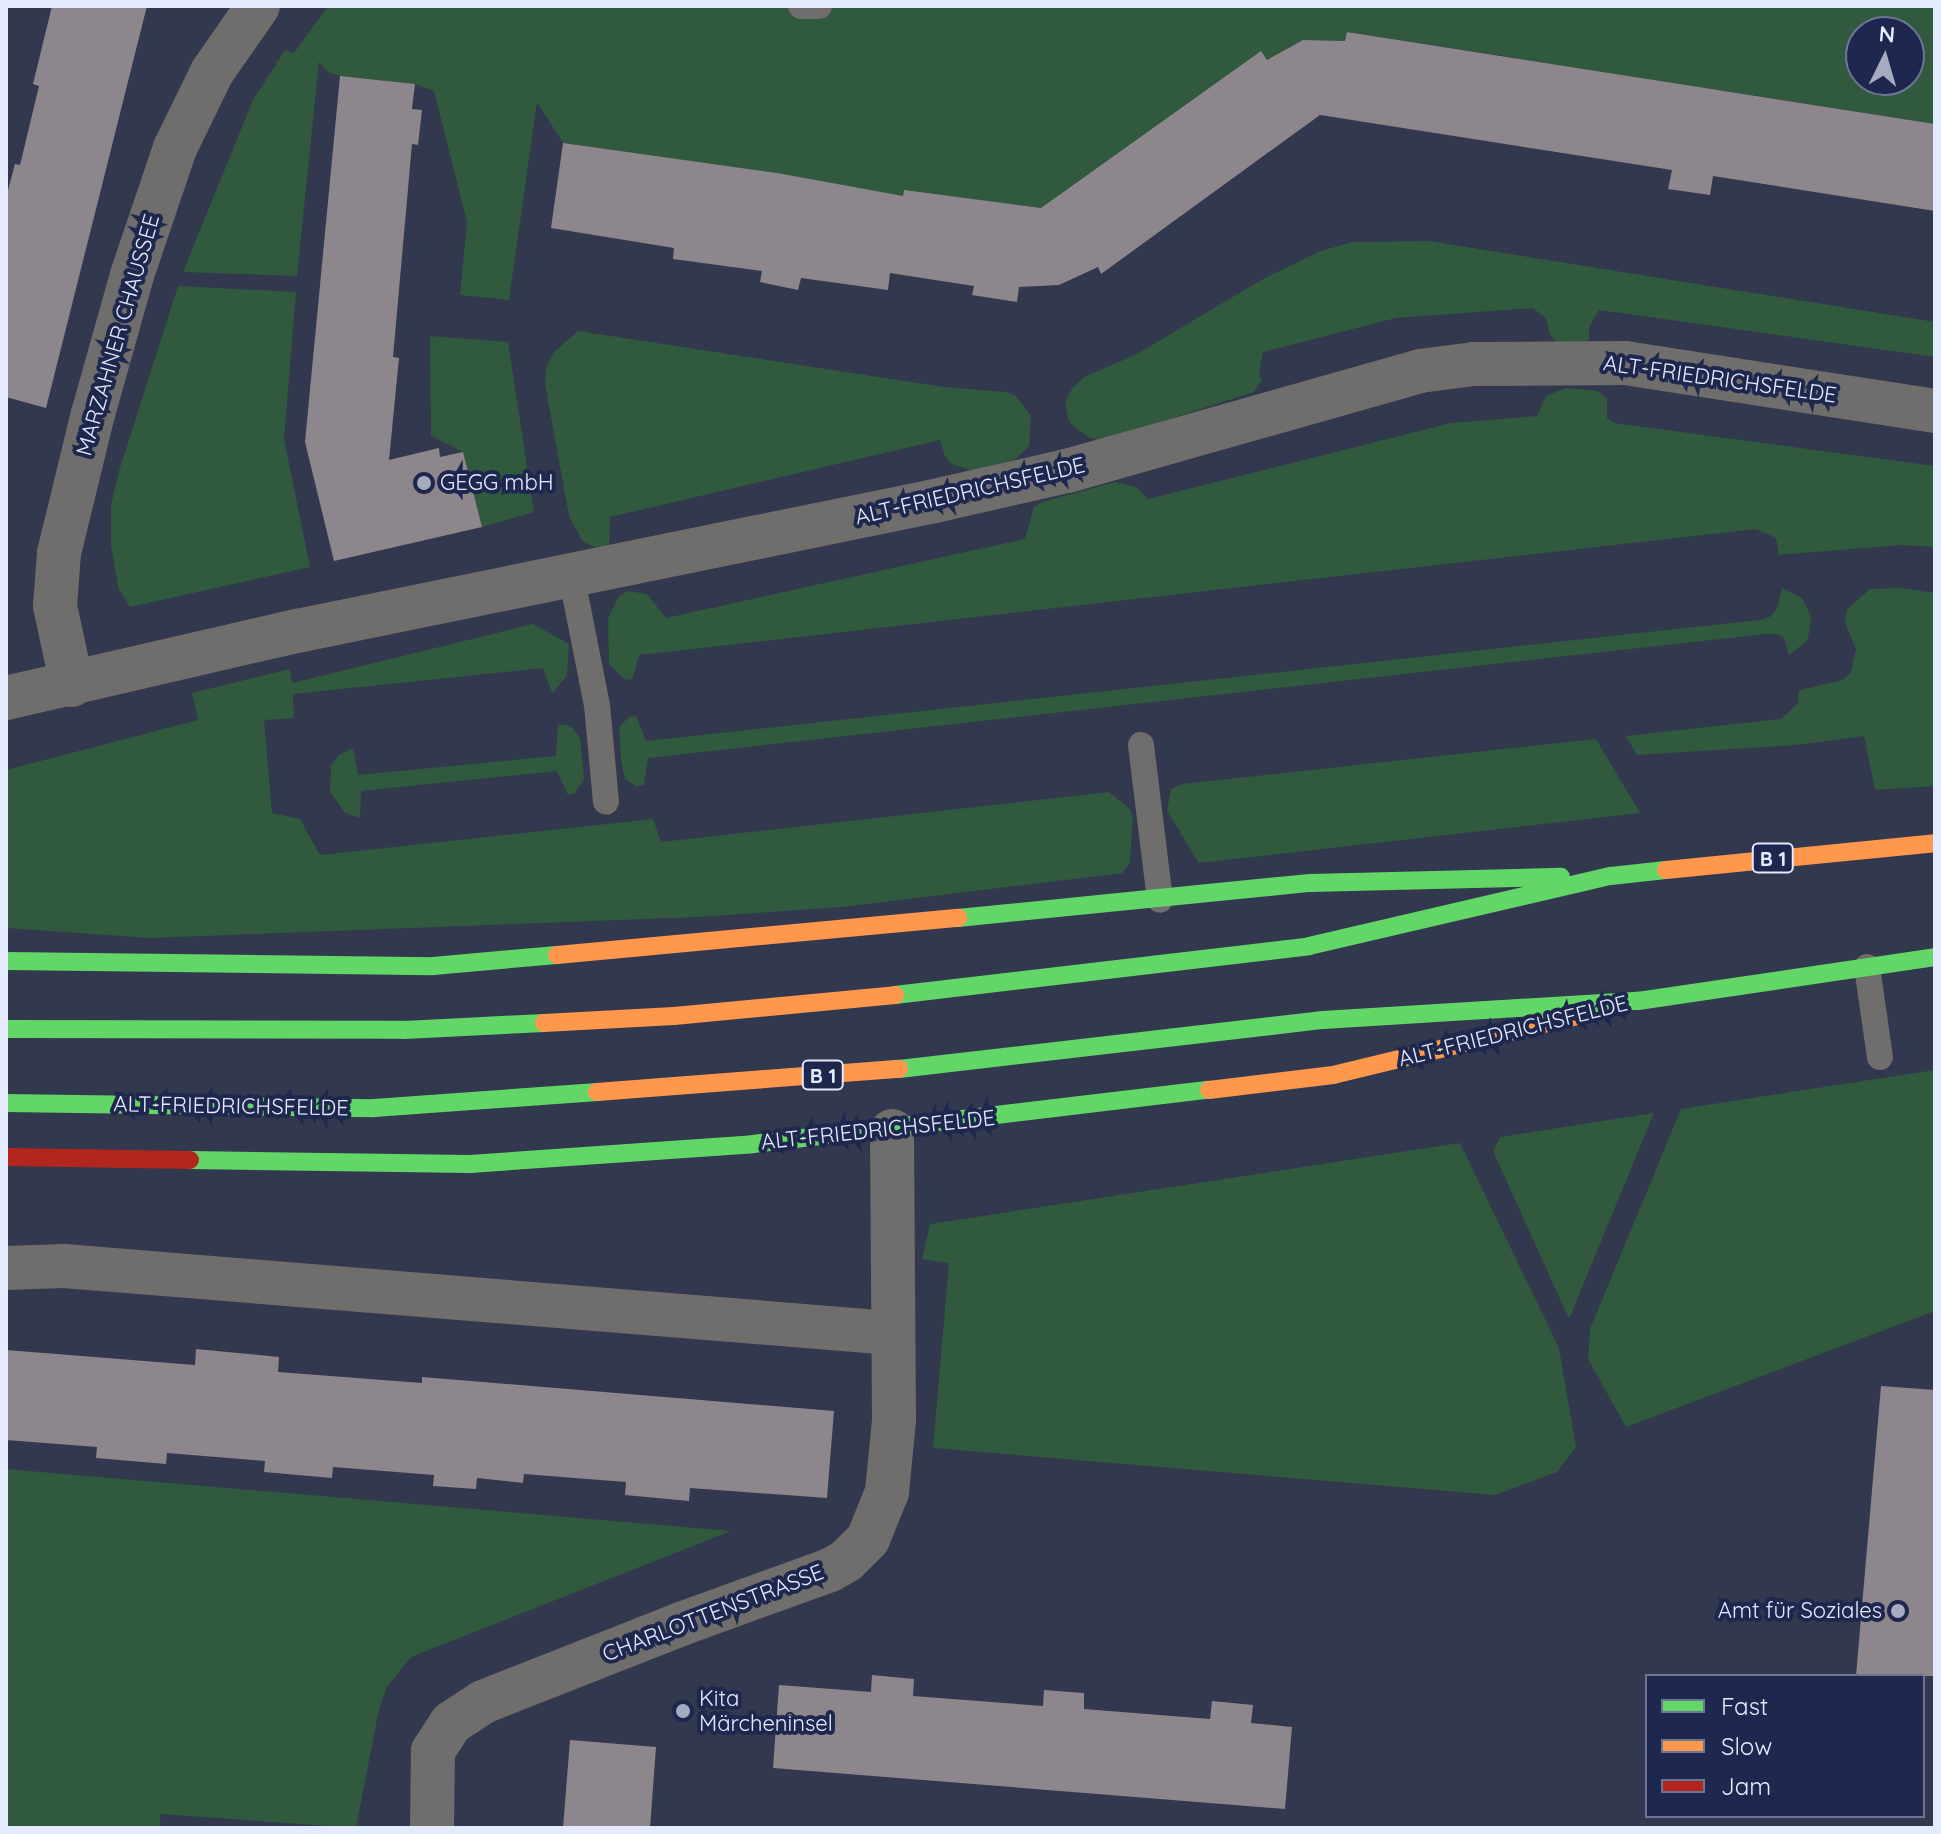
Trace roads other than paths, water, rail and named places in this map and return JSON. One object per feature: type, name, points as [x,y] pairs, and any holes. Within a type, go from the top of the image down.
[{"type":"main road","name":"B 1","points":[[6,1029],[404,1030],[674,1016],[932,991],[1309,946],[1611,876],[1935,843]]},
{"type":"main road","points":[[6,961],[433,966],[1160,900],[1310,883],[1611,876]]},
{"type":"main road","name":"B 1","points":[[1638,1001],[1935,957]]},
{"type":"main road","name":"ALT-FRIEDRICHSFELDE","points":[[6,1103],[374,1108],[892,1070],[1323,1020],[1638,1001]]},
{"type":"main road","name":"ALT-FRIEDRICHSFELDE","points":[[6,1157],[470,1164],[892,1131],[1333,1075],[1638,1001]]},
{"type":"street","name":"MARZAHNER CHAUSSEE","points":[[72,685],[55,606],[59,553],[93,414],[132,275],[175,148],[212,72],[258,6]]},
{"type":"street","name":"ALT-FRIEDRICHSFELDE","points":[[6,698],[297,631],[1067,471],[1372,381],[1474,364],[1625,363],[1935,411]]},
{"type":"street","name":"CHARLOTTENSTRASSE","points":[[432,1828],[433,1751],[451,1723],[483,1702],[681,1624],[830,1570],[846,1561],[868,1539],[887,1492],[894,1420],[892,1131]]},
{"type":"street","points":[[6,1268],[64,1266],[892,1333]]},
{"type":"lane","points":[[801,6],[819,6]]},
{"type":"lane","points":[[571,574],[597,705],[606,802]]},
{"type":"lane","points":[[1141,745],[1160,900]]},
{"type":"lane","points":[[1867,967],[1880,1057]]},
{"type":"place","name":"GEGG mbH","points":[[424,483]]},
{"type":"place","name":"Amt für Soziales","points":[[1898,1611]]},
{"type":"place","name":"Kita Märcheninsel","points":[[683,1711]]}]
